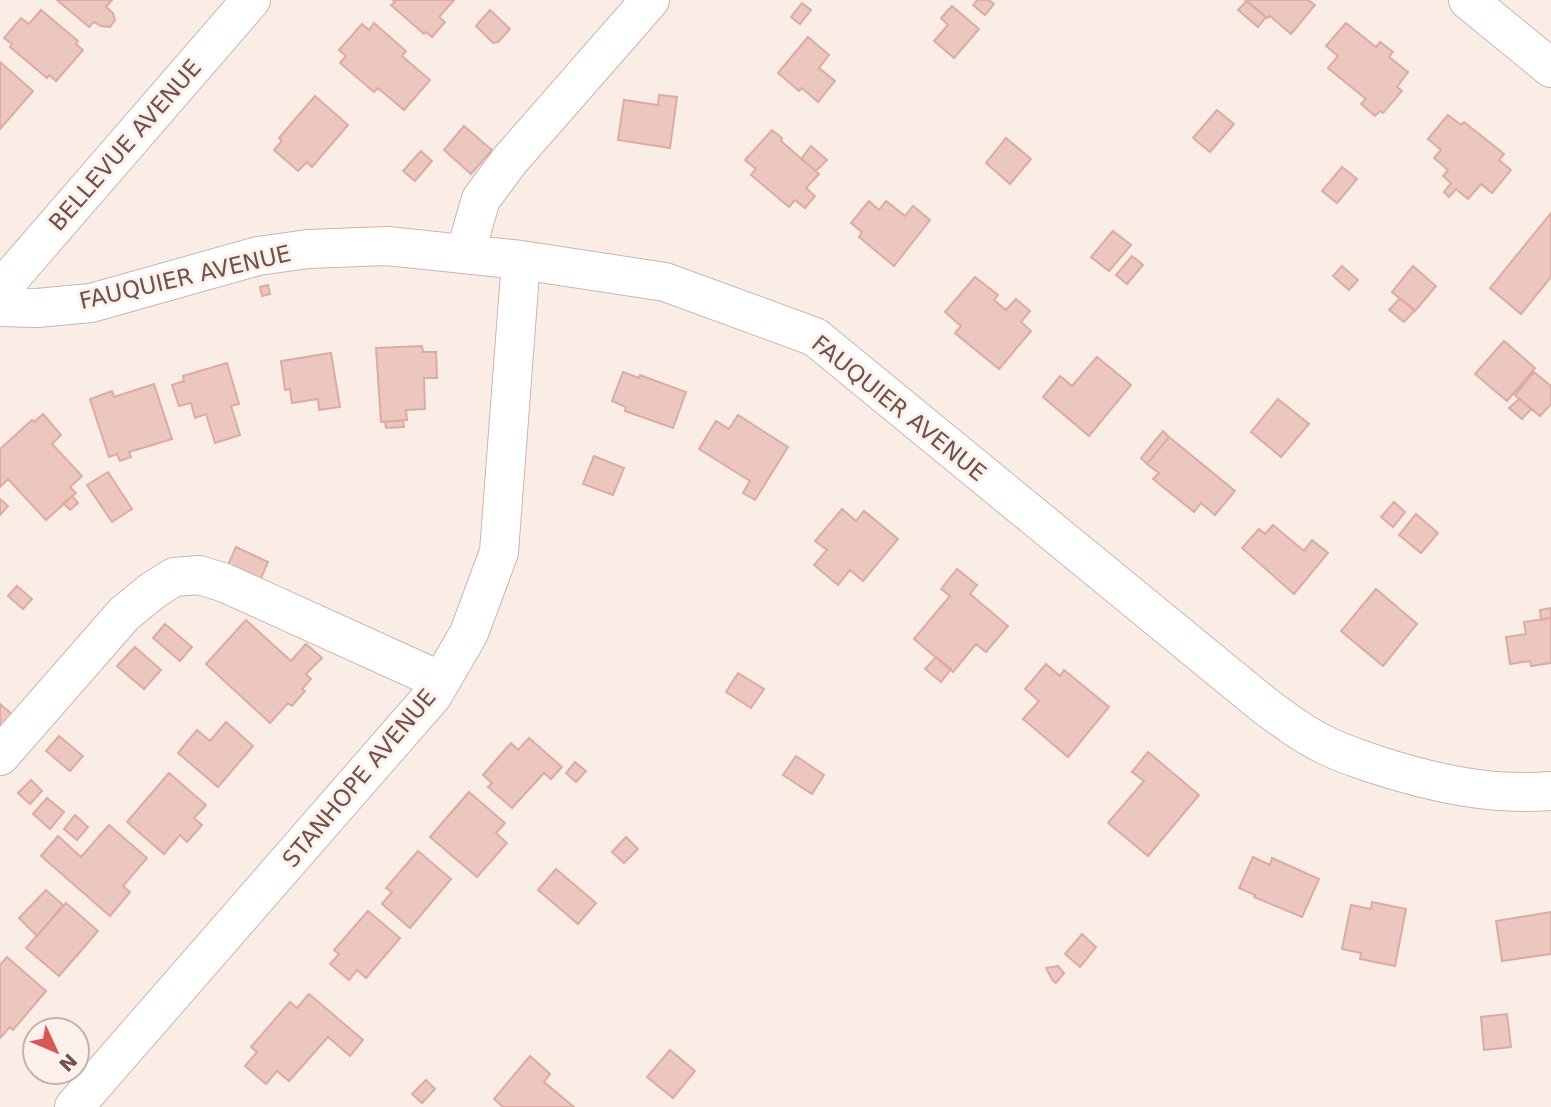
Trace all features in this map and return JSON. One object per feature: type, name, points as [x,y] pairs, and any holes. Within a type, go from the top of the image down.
[{"type":"street","points":[[465,254],[481,199],[510,160],[650,0]]},
{"type":"street","points":[[1468,0],[1551,68]]},
{"type":"street","name":"BELLEVUE AVENUE","points":[[0,290],[237,5]]},
{"type":"street","name":"FAUQUIER AVENUE","points":[[0,307],[37,308],[91,303],[258,256],[308,249],[387,246],[521,260],[665,282],[815,337],[1264,705],[1305,734],[1353,757],[1439,783],[1508,792],[1551,791]]},
{"type":"street","name":"STANHOPE AVENUE","points":[[75,1107],[433,695],[469,633],[499,552],[521,260]]},
{"type":"street","points":[[0,756],[124,614],[174,577],[199,575],[225,583],[441,681]]},
{"type":"building","points":[[57,0],[112,0],[106,7],[113,13],[115,20],[110,27],[94,22],[89,27]]},
{"type":"building","points":[[393,0],[454,0],[439,17],[445,22],[432,37],[426,32],[424,34],[391,5],[395,2]]},
{"type":"building","points":[[977,0],[989,0],[994,4],[985,15],[973,5]]},
{"type":"building","points":[[1245,0],[1308,0],[1315,5],[1291,34]]},
{"type":"building","points":[[1247,1],[1266,17],[1258,27],[1238,10]]},
{"type":"building","points":[[802,3],[811,10],[800,24],[791,17]]},
{"type":"building","points":[[952,6],[979,29],[954,58],[934,41],[948,25],[941,18]]},
{"type":"building","points":[[41,10],[78,41],[76,44],[83,50],[56,81],[49,75],[47,78],[10,47],[12,44],[4,38],[21,18],[29,24]]},
{"type":"building","points":[[490,10],[510,29],[498,42],[493,43],[476,26]]},
{"type":"building","points":[[374,23],[406,51],[402,56],[430,80],[404,110],[378,88],[374,92],[340,63],[346,56],[339,50],[362,24],[369,30]]},
{"type":"building","points":[[1346,23],[1376,47],[1380,42],[1393,52],[1389,57],[1408,72],[1397,87],[1402,91],[1383,113],[1380,111],[1375,116],[1361,104],[1366,99],[1328,68],[1338,56],[1326,46]]},
{"type":"building","points":[[808,37],[829,55],[819,68],[835,81],[818,102],[802,88],[799,91],[778,73]]},
{"type":"building","points":[[0,62],[33,91],[0,129]]},
{"type":"building","points":[[659,95],[677,97],[670,148],[618,140],[624,100],[658,105]]},
{"type":"building","points":[[315,96],[348,125],[312,167],[307,162],[298,171],[274,150],[282,141],[279,138]]},
{"type":"building","points":[[1217,110],[1234,124],[1210,152],[1193,138]]},
{"type":"building","points":[[1448,115],[1461,125],[1464,122],[1504,154],[1499,160],[1511,170],[1492,193],[1481,184],[1468,199],[1456,189],[1449,197],[1444,192],[1451,183],[1443,176],[1448,170],[1434,158],[1441,150],[1428,139]]},
{"type":"building","points":[[464,126],[492,150],[471,174],[444,150]]},
{"type":"building","points":[[772,130],[819,174],[806,188],[815,196],[805,208],[795,200],[789,207],[751,175],[756,169],[745,160]]},
{"type":"building","points":[[1006,138],[1031,159],[1010,184],[986,163]]},
{"type":"building","points":[[811,146],[827,160],[816,171],[801,159]]},
{"type":"building","points":[[421,151],[432,161],[415,181],[403,171]]},
{"type":"building","points":[[1342,167],[1357,179],[1337,203],[1322,191]]},
{"type":"building","points":[[869,201],[879,210],[886,201],[905,216],[913,206],[930,220],[894,266],[859,237],[862,232],[851,223]]},
{"type":"building","points":[[1551,213],[1551,277],[1521,314],[1490,288]]},
{"type":"building","points":[[1113,231],[1131,245],[1109,271],[1091,257]]},
{"type":"building","points":[[1132,256],[1143,265],[1127,284],[1116,275]]},
{"type":"building","points":[[1342,266],[1358,280],[1349,290],[1333,276]]},
{"type":"building","points":[[1413,266],[1436,286],[1415,311],[1392,292]]},
{"type":"building","points":[[975,277],[998,295],[994,300],[1006,310],[1016,299],[1030,311],[1021,322],[1031,331],[999,369],[955,333],[961,326],[945,312]]},
{"type":"building","points":[[268,285],[270,294],[262,296],[260,287]]},
{"type":"building","points":[[1400,298],[1415,310],[1404,322],[1389,310]]},
{"type":"building","points":[[1504,341],[1535,368],[1507,401],[1475,374]]},
{"type":"building","points":[[422,346],[423,352],[436,352],[437,378],[424,378],[425,409],[406,410],[407,420],[381,422],[376,348]]},
{"type":"building","points":[[331,353],[340,407],[319,410],[318,399],[292,403],[290,389],[285,390],[281,361]]},
{"type":"building","points":[[1097,357],[1131,385],[1089,436],[1043,397],[1060,376],[1072,386]]},
{"type":"building","points":[[227,363],[239,404],[231,406],[240,435],[215,443],[206,414],[195,418],[191,403],[179,406],[172,385],[184,381],[183,376]]},
{"type":"building","points":[[623,372],[639,378],[640,375],[686,392],[673,428],[625,411],[626,407],[612,401]]},
{"type":"building","points":[[1534,372],[1551,386],[1551,404],[1540,416],[1515,395]]},
{"type":"building","points":[[154,384],[172,439],[129,452],[131,457],[120,461],[117,454],[109,457],[90,399],[112,391],[114,397]]},
{"type":"building","points":[[1278,399],[1309,424],[1281,457],[1251,432]]},
{"type":"building","points":[[1519,399],[1531,409],[1522,419],[1509,408]]},
{"type":"building","points":[[43,414],[61,435],[52,444],[82,476],[70,487],[76,493],[46,520],[8,479],[0,487],[0,449],[32,420],[34,422]]},
{"type":"building","points":[[738,415],[788,447],[755,500],[743,493],[750,481],[699,449],[716,421],[729,429]]},
{"type":"building","points":[[403,420],[404,427],[386,428],[385,422]]},
{"type":"building","points":[[1163,431],[1169,437],[1147,464],[1141,458]]},
{"type":"building","points":[[1169,437],[1235,491],[1215,515],[1201,503],[1194,512],[1153,479],[1159,473],[1147,464]]},
{"type":"building","points":[[594,456],[624,468],[613,495],[583,484]]},
{"type":"building","points":[[108,472],[132,509],[112,522],[87,485]]},
{"type":"building","points":[[72,496],[78,503],[70,510],[63,503]]},
{"type":"building","points":[[0,499],[8,506],[0,515]]},
{"type":"building","points":[[1394,502],[1405,512],[1393,527],[1381,517]]},
{"type":"building","points":[[842,509],[856,521],[864,511],[898,539],[863,581],[850,570],[838,585],[814,565],[827,550],[815,541]]},
{"type":"building","points":[[1416,514],[1438,533],[1421,553],[1399,535]]},
{"type":"building","points":[[1273,525],[1304,551],[1312,540],[1328,553],[1294,594],[1242,548],[1259,529],[1265,534]]},
{"type":"building","points":[[236,547],[268,562],[260,581],[227,567]]},
{"type":"building","points":[[957,569],[977,585],[970,594],[1008,626],[986,652],[976,644],[953,672],[914,639],[950,596],[941,589]]},
{"type":"building","points":[[17,586],[32,599],[23,609],[8,596]]},
{"type":"building","points":[[1376,589],[1417,624],[1383,666],[1341,631]]},
{"type":"building","points":[[1551,608],[1551,618],[1541,620],[1540,610]]},
{"type":"building","points":[[1551,618],[1551,663],[1531,666],[1530,661],[1510,664],[1506,637],[1526,634],[1524,622]]},
{"type":"building","points":[[246,620],[291,661],[306,644],[322,658],[306,674],[311,679],[302,689],[305,691],[292,706],[288,703],[270,723],[206,664]]},
{"type":"building","points":[[165,624],[192,647],[180,661],[153,638]]},
{"type":"building","points":[[135,647],[161,670],[144,689],[117,666]]},
{"type":"building","points":[[936,657],[951,669],[941,682],[925,669]]},
{"type":"building","points":[[1046,664],[1060,676],[1064,670],[1109,707],[1068,757],[1023,719],[1039,701],[1025,689]]},
{"type":"building","points":[[738,673],[764,689],[751,708],[726,692]]},
{"type":"building","points":[[0,704],[13,715],[0,730]]},
{"type":"building","points":[[226,722],[253,746],[218,787],[178,753],[197,730],[210,741]]},
{"type":"building","points":[[59,736],[83,756],[70,771],[46,751]]},
{"type":"building","points":[[529,738],[562,767],[551,779],[544,773],[512,808],[488,787],[492,783],[483,775],[511,743],[518,750]]},
{"type":"building","points":[[1148,752],[1199,795],[1148,856],[1108,823],[1144,781],[1132,772]]},
{"type":"building","points":[[796,756],[824,775],[812,794],[783,775]]},
{"type":"building","points":[[575,762],[586,771],[576,782],[566,773]]},
{"type":"building","points":[[169,773],[206,805],[194,818],[202,825],[187,842],[180,835],[164,854],[127,822]]},
{"type":"building","points":[[31,780],[42,791],[30,804],[18,793]]},
{"type":"building","points":[[469,792],[505,823],[496,833],[507,843],[477,877],[430,837]]},
{"type":"building","points":[[47,798],[64,812],[50,829],[33,814]]},
{"type":"building","points":[[75,815],[88,827],[77,840],[64,829]]},
{"type":"building","points":[[109,825],[147,858],[123,886],[130,892],[110,916],[41,856],[58,836],[81,857]]},
{"type":"building","points":[[626,837],[638,849],[624,863],[612,852]]},
{"type":"building","points":[[418,851],[451,879],[410,928],[382,904],[392,892],[386,888]]},
{"type":"building","points":[[1253,857],[1270,865],[1272,858],[1319,879],[1302,917],[1239,888]]},
{"type":"building","points":[[556,869],[596,903],[578,924],[538,890]]},
{"type":"building","points":[[46,890],[63,905],[37,936],[19,918]]},
{"type":"building","points":[[1372,902],[1406,909],[1395,966],[1360,959],[1361,953],[1342,949],[1351,905],[1371,909]]},
{"type":"building","points":[[66,903],[98,931],[59,976],[26,948]]},
{"type":"building","points":[[368,911],[400,938],[366,978],[357,970],[349,980],[330,964],[339,954],[334,950]]},
{"type":"building","points":[[1551,912],[1551,954],[1502,961],[1496,921]]},
{"type":"building","points":[[1082,934],[1096,947],[1080,967],[1065,954]]},
{"type":"building","points":[[7,957],[46,991],[25,1016],[21,1016],[21,1021],[13,1030],[10,1027],[0,1038],[0,965]]},
{"type":"building","points":[[1058,966],[1064,973],[1056,983],[1046,968]]},
{"type":"building","points":[[309,994],[363,1040],[350,1056],[328,1037],[289,1081],[277,1071],[266,1084],[245,1066],[257,1052],[251,1047],[290,1002],[297,1008]]},
{"type":"building","points":[[1507,1014],[1511,1047],[1484,1050],[1481,1017]]},
{"type":"building","points":[[670,1050],[695,1071],[673,1098],[647,1077]]},
{"type":"building","points":[[530,1056],[550,1074],[544,1082],[574,1107],[503,1107],[494,1099]]},
{"type":"building","points":[[426,1080],[435,1089],[422,1103],[412,1094]]}]
